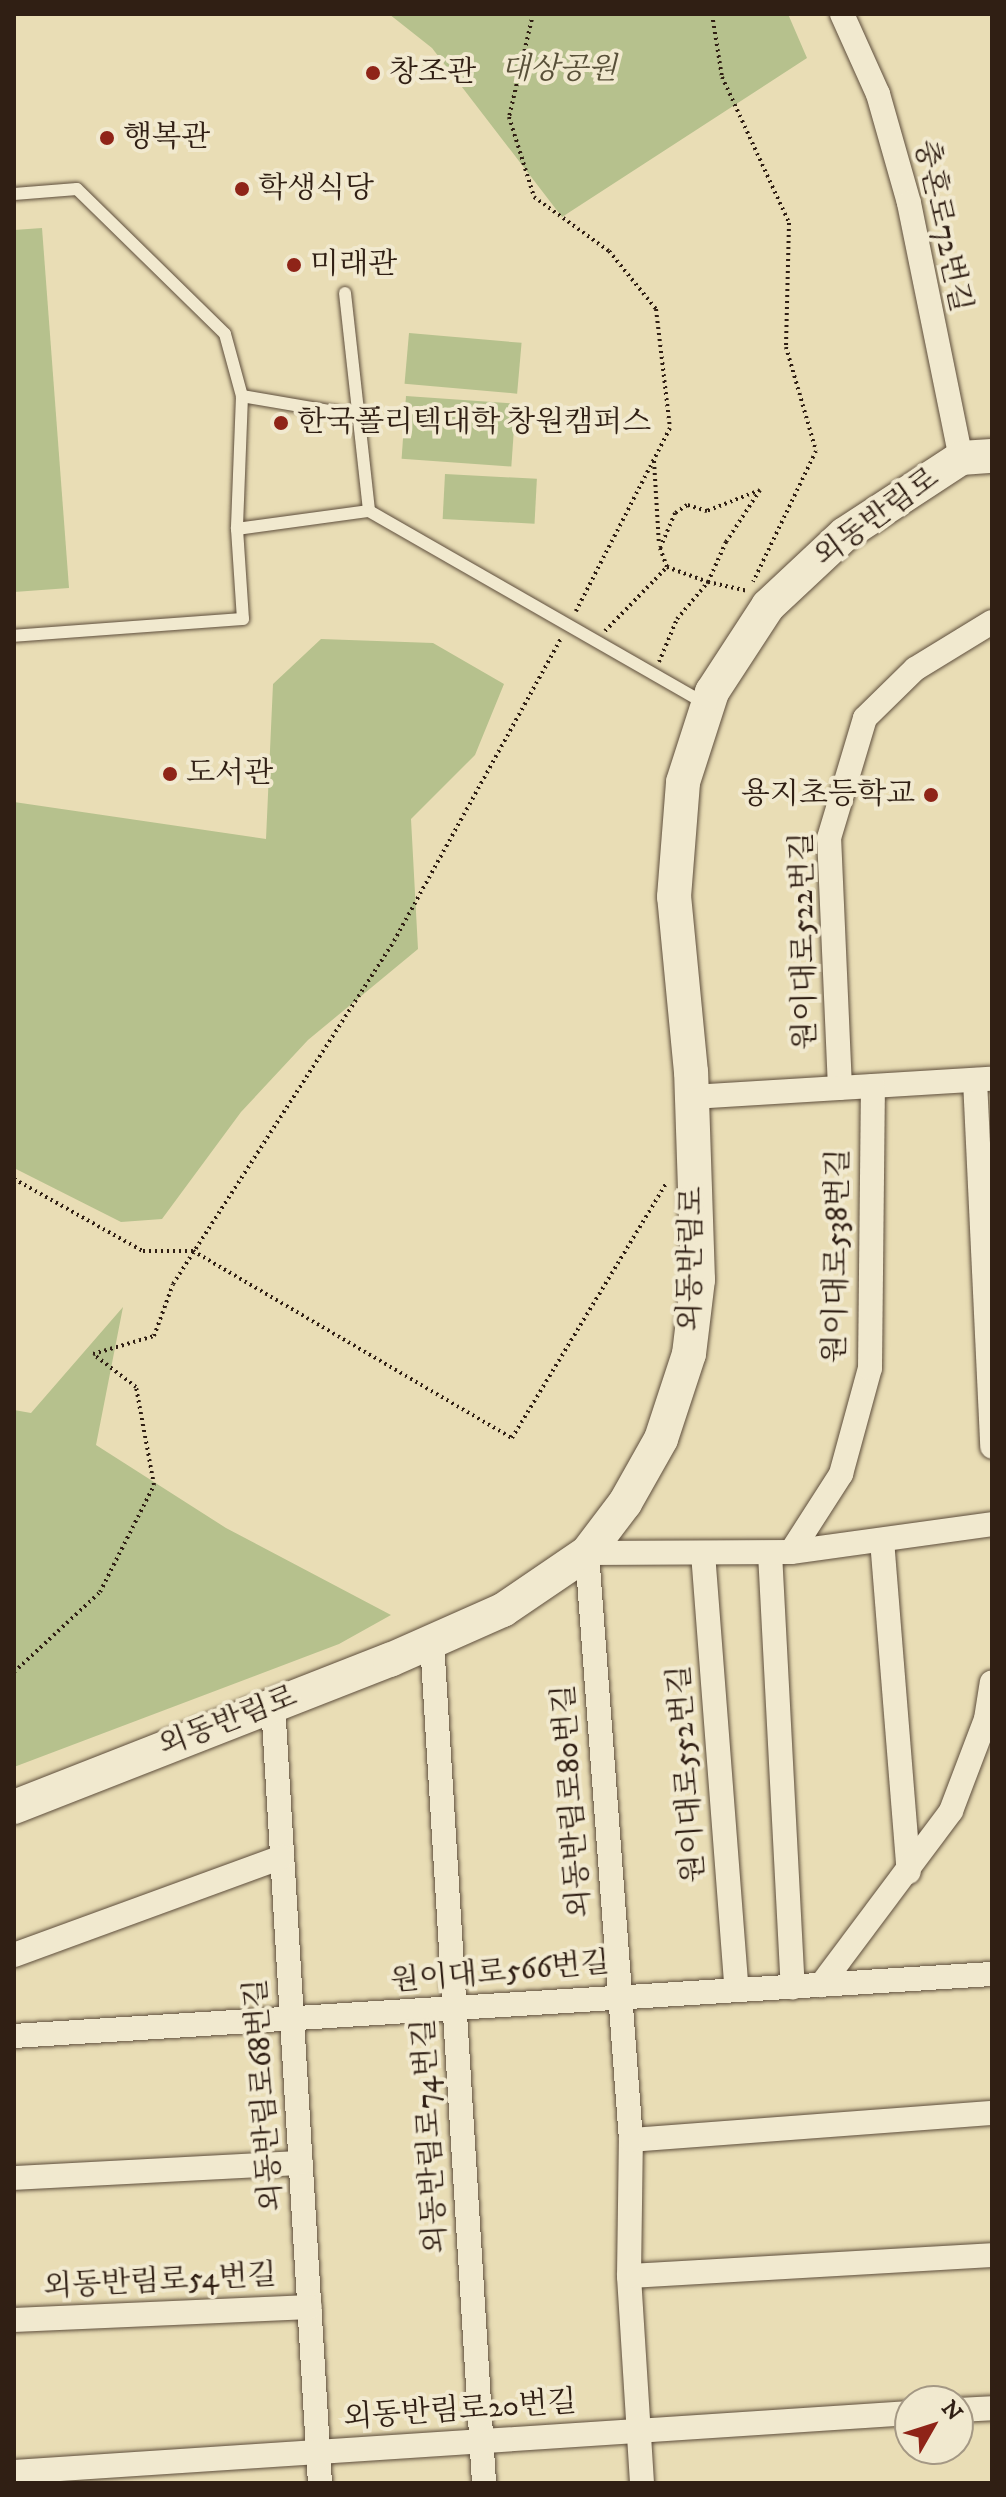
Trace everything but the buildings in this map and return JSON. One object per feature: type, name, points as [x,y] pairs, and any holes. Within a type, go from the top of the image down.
[{"type":"main road","name":"외동반림로","points":[[14,1807],[432,1642],[503,1610],[587,1553],[625,1503],[661,1439],[689,1354],[698,1280],[692,1097],[674,897],[683,782],[712,692],[779,596],[845,534],[977,457]]},
{"type":"street","name":"충혼로72번길","points":[[842,14],[878,94],[977,457]]},
{"type":"street","name":"원이대로522번길","points":[[840,1088],[829,838],[865,718],[915,669],[992,622]]},
{"type":"street","points":[[692,1097],[984,1080],[992,1447]]},
{"type":"street","name":"원이대로538번길","points":[[781,1552],[841,1474],[870,1368],[873,1086]]},
{"type":"street","points":[[587,1553],[781,1552],[992,1524]]},
{"type":"street","points":[[882,1540],[909,1872]]},
{"type":"street","points":[[781,1552],[793,1987]]},
{"type":"street","name":"외동반림로80번길","points":[[587,1553],[631,2140],[629,2276],[642,2483]]},
{"type":"street","name":"원이대로552번길","points":[[703,1553],[737,1990]]},
{"type":"street","name":"외동반림로74번길","points":[[432,1642],[484,2483]]},
{"type":"street","points":[[821,1985],[909,1872],[951,1811],[986,1719],[992,1682]]},
{"type":"street","name":"외동반림로68번길","points":[[273,1704],[320,2483]]},
{"type":"street","points":[[14,1955],[282,1857]]},
{"type":"street","name":"원이대로566번길","points":[[14,2036],[455,2010],[618,1995],[992,1974]]},
{"type":"street","points":[[631,2140],[992,2113]]},
{"type":"street","points":[[14,2178],[301,2163]]},
{"type":"street","points":[[629,2276],[992,2255]]},
{"type":"street","name":"외동반림로54번길","points":[[14,2320],[310,2307]]},
{"type":"street","name":"외동반림로20번길","points":[[14,2472],[894,2414]]},
{"type":"lane","points":[[14,194],[77,189],[225,334],[242,396],[237,529],[243,619],[14,636]]},
{"type":"lane","points":[[345,293],[369,511]]},
{"type":"lane","points":[[242,396],[359,416]]},
{"type":"lane","points":[[237,529],[369,511],[694,697]]},
{"type":"path","points":[[14,1672],[100,1592],[154,1485],[136,1387],[93,1354],[154,1336],[173,1284],[193,1251],[394,941],[568,626],[670,428],[656,309],[609,251],[534,197],[509,117],[533,14]]},
{"type":"path","points":[[654,458],[660,548],[667,567],[708,582],[748,591],[816,451],[786,347],[789,223],[722,77],[712,14]]},
{"type":"path","points":[[654,675],[677,619],[708,582],[726,542],[760,490],[707,511],[687,505],[675,513],[660,548]]},
{"type":"path","points":[[595,641],[667,567]]},
{"type":"path","points":[[14,1179],[143,1251],[193,1251],[512,1438],[670,1177],[694,1173]]},
{"type":"green space","name":"대상공원","points":[[389,14],[788,14],[807,58],[562,217],[432,48]]},
{"type":"green space","points":[[42,228],[69,588],[14,592],[14,230]]},
{"type":"green space","points":[[409,333],[522,343],[517,394],[405,384]]},
{"type":"green space","points":[[406,396],[516,404],[511,467],[402,459]]},
{"type":"green space","points":[[445,474],[537,479],[535,524],[443,519]]},
{"type":"green space","points":[[321,639],[433,643],[504,684],[475,755],[411,819],[418,949],[308,1040],[241,1112],[162,1219],[121,1222],[14,1168],[14,802],[266,839],[273,684]]},
{"type":"green space","points":[[123,1307],[96,1445],[226,1528],[391,1615],[339,1644],[14,1767],[14,1410],[31,1413]]},
{"type":"place","name":"창조관","points":[[373,73]]},
{"type":"place","name":"행복관","points":[[107,138]]},
{"type":"place","name":"학생식당","points":[[242,189]]},
{"type":"place","name":"미래관","points":[[294,265]]},
{"type":"place","name":"한국폴리텍대학 창원캠퍼스","points":[[281,423]]},
{"type":"place","name":"도서관","points":[[170,774]]},
{"type":"place","name":"용지초등학교","points":[[931,795]]}]
